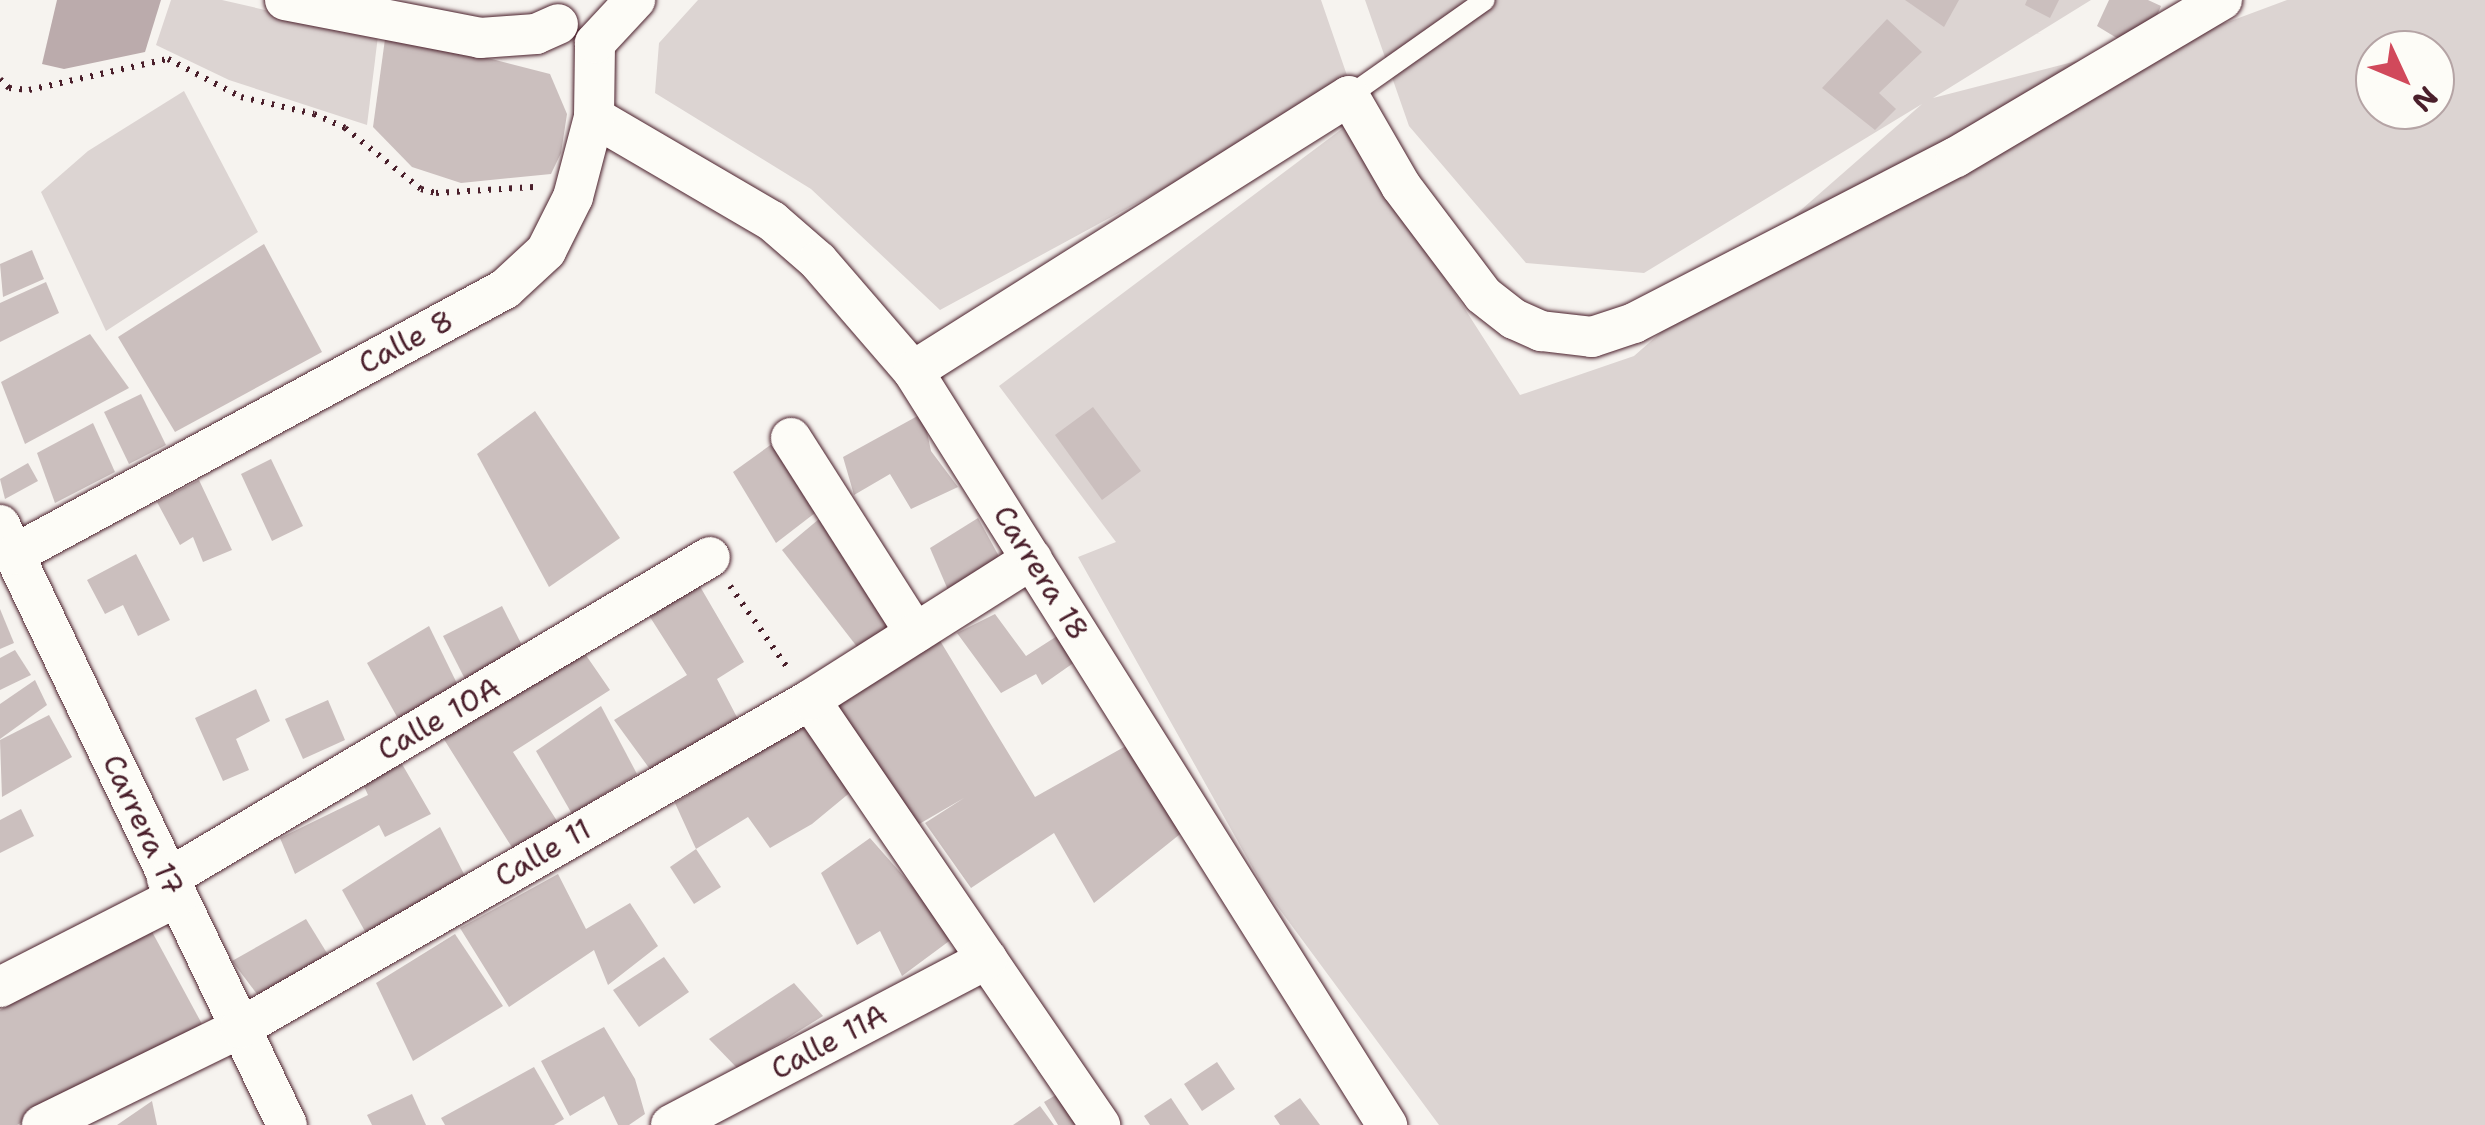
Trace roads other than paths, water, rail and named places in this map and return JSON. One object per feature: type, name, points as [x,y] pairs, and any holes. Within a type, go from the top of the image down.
[{"type":"street","points":[[285,0],[337,5],[480,38],[536,34],[554,12],[595,43],[634,0]]},
{"type":"street","points":[[913,371],[1349,96],[1402,186],[1483,295],[1514,319],[1542,330],[1592,338],[1634,323],[1956,157],[2222,0]]},
{"type":"street","name":"Calle 8","points":[[7,539],[505,289],[546,251],[573,197],[594,117],[595,43]]},
{"type":"street","name":"Carrera 18","points":[[594,117],[772,221],[818,261],[913,371],[1383,1124]]},
{"type":"street","points":[[790,438],[915,633]]},
{"type":"street","name":"Carrera 17","points":[[7,539],[287,1125]]},
{"type":"street","name":"Calle 10A","points":[[0,987],[172,888],[710,556]]},
{"type":"street","name":"Calle 11","points":[[42,1125],[240,1028],[810,700],[1032,559]]},
{"type":"street","points":[[810,700],[1100,1125]]},
{"type":"street","name":"Calle 11A","points":[[671,1125],[987,958]]},
{"type":"lane","points":[[1349,96],[1485,0]]}]
